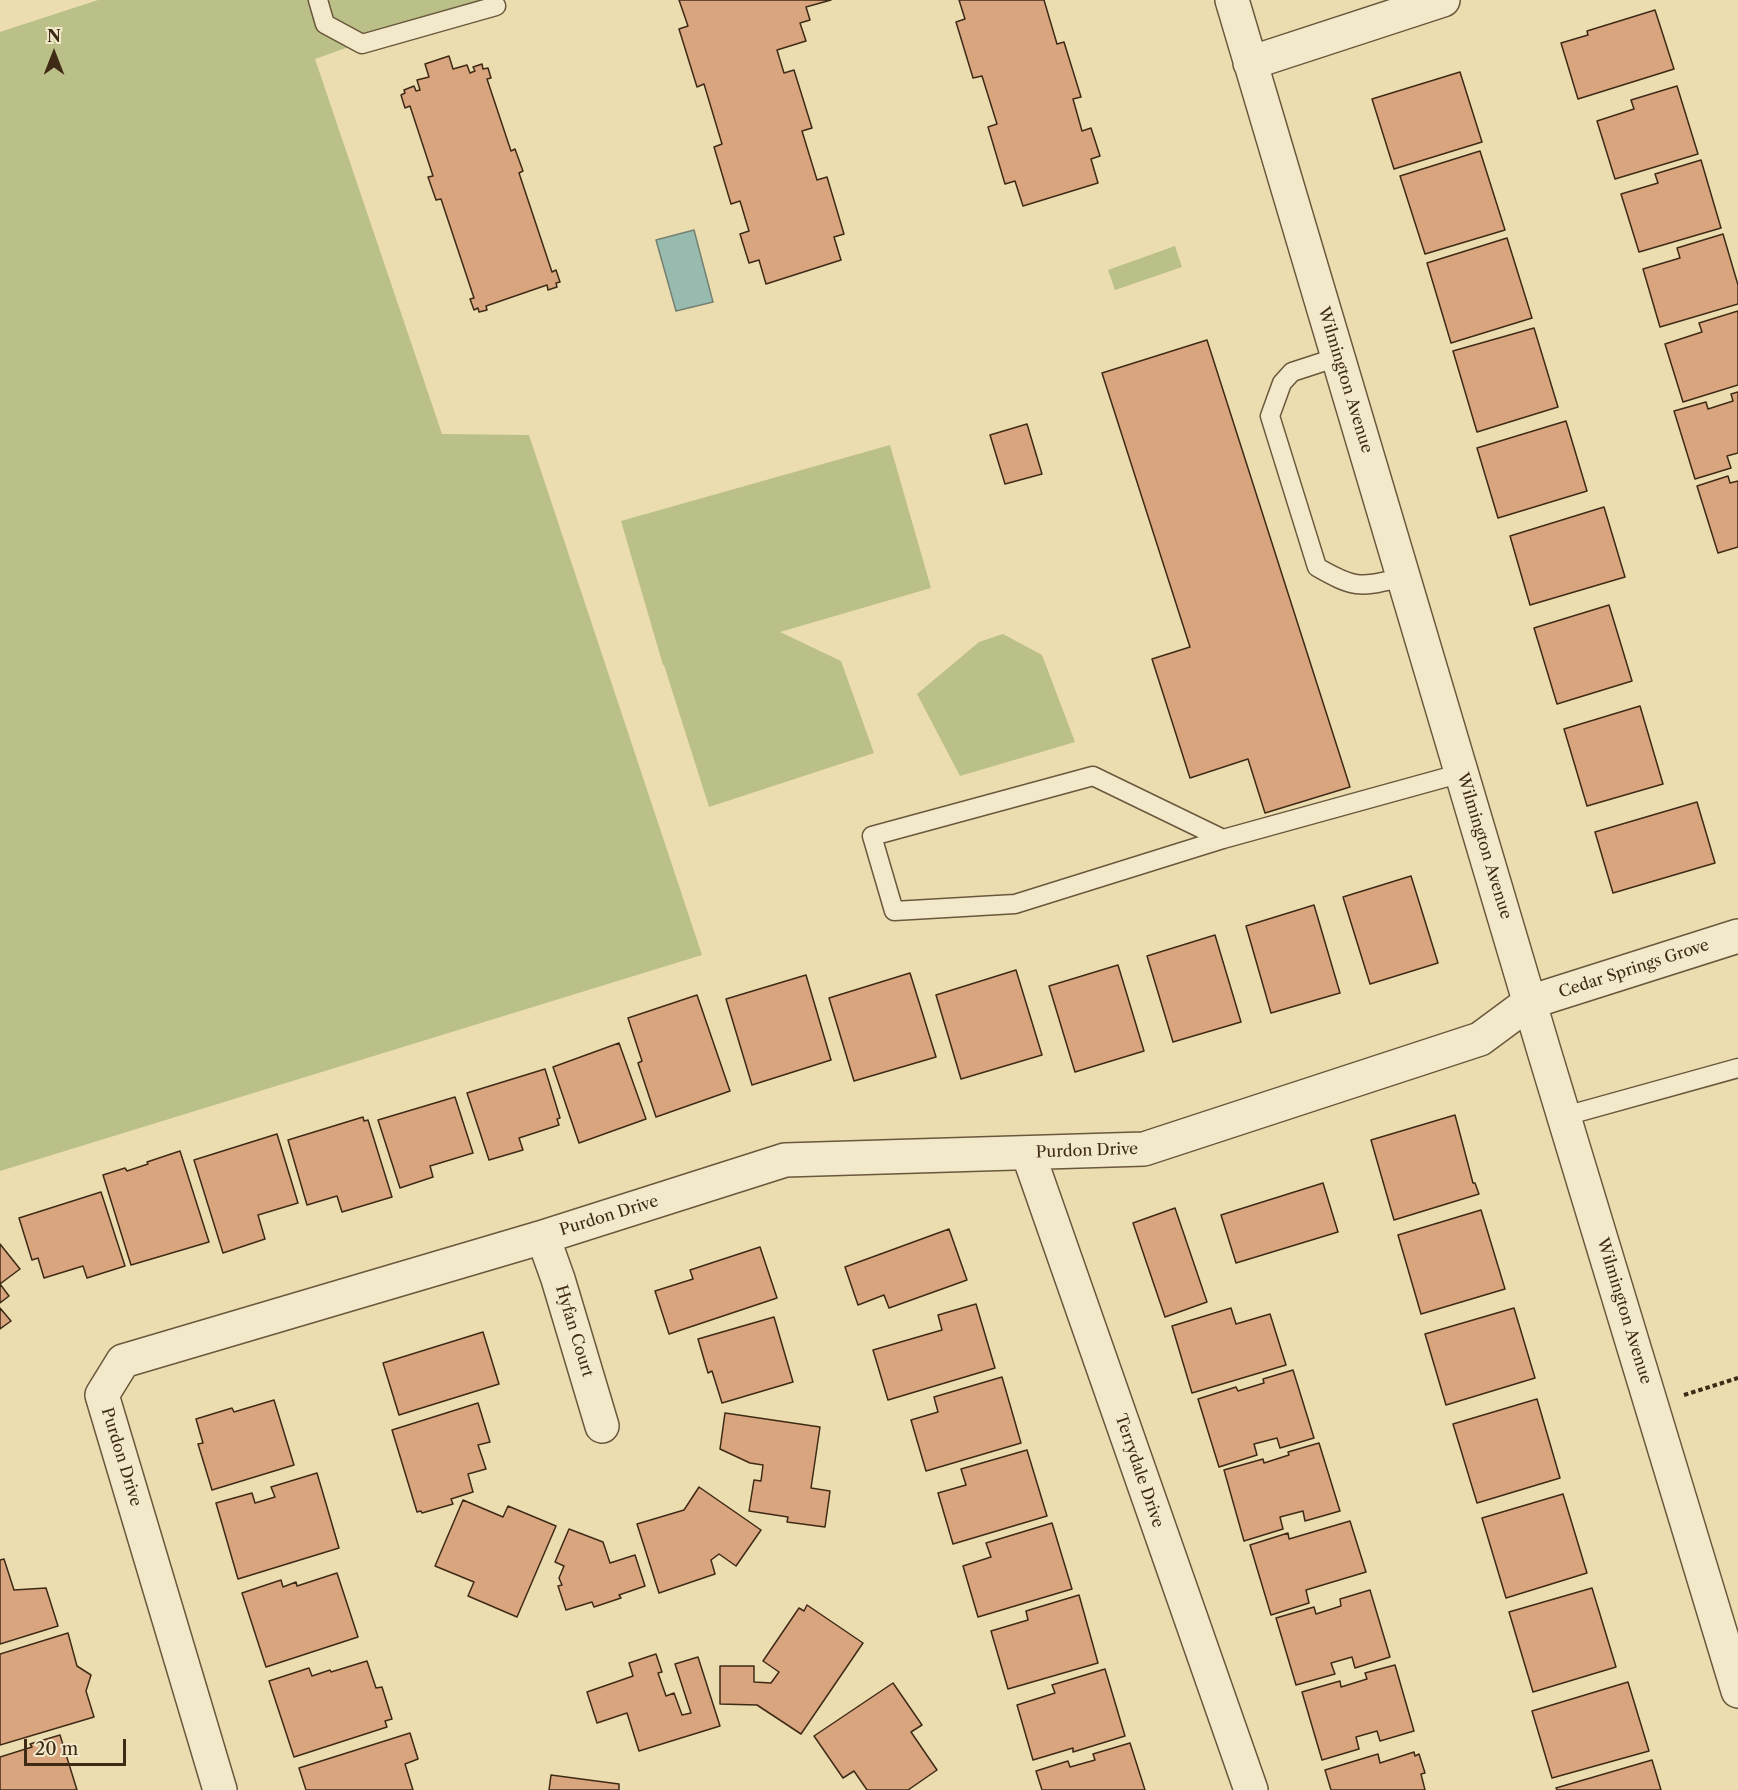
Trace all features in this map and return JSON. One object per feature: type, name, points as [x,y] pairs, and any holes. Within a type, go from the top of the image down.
[{"type":"street","name":"Wilmington Avenue","points":[[1232,0],[1738,1692]]},
{"type":"street","points":[[1250,63],[1443,0]]},
{"type":"street","name":"Cedar Springs Grove","points":[[1530,1002],[1738,936]]},
{"type":"street","name":"Purdon Drive","points":[[220,1790],[102,1395],[123,1361],[543,1237],[785,1160],[1144,1149],[1480,1039],[1530,1002]]},
{"type":"street","name":"Terrydale Drive","points":[[1028,1153],[1251,1790]]},
{"type":"street","name":"Hyfan Court","points":[[543,1237],[558,1279],[602,1426]]},
{"type":"lane","points":[[318,0],[325,24],[362,44],[496,6]]},
{"type":"lane","points":[[1338,357],[1292,372],[1282,383],[1270,416],[1317,567],[1343,582],[1362,586],[1404,577]]},
{"type":"lane","points":[[1222,839],[1093,776],[872,836],[894,911],[1015,904],[1222,839],[1462,773]]},
{"type":"lane","points":[[1565,1116],[1738,1068]]},
{"type":"path","points":[[1652,1405],[1738,1378]]},
{"type":"green space","points":[[98,0],[481,0],[315,59],[442,434],[529,435],[702,955],[0,1171],[0,32]]},
{"type":"green space","points":[[1175,246],[1182,267],[1115,290],[1108,270]]},
{"type":"green space","points":[[890,445],[931,588],[780,632],[841,661],[874,753],[709,807],[663,665],[621,521]]},
{"type":"green space","points":[[1003,634],[1042,655],[1075,742],[960,776],[917,694],[979,642]]},
{"type":"water","points":[[694,230],[713,302],[676,311],[656,240]]},
{"type":"building","points":[[679,0],[831,0],[806,7],[810,20],[800,23],[806,41],[777,50],[784,73],[794,70],[812,128],[802,131],[817,180],[827,177],[844,234],[834,237],[841,260],[766,284],[759,260],[749,263],[740,234],[749,231],[740,201],[731,204],[714,147],[722,144],[704,84],[697,87],[679,29],[688,26]]},
{"type":"building","points":[[959,0],[1044,0],[1057,44],[1064,42],[1081,97],[1073,99],[1082,131],[1091,128],[1100,156],[1091,159],[1098,183],[1023,206],[1015,181],[1005,184],[988,127],[997,124],[982,76],[973,78],[956,22],[965,19]]},
{"type":"building","points":[[1655,10],[1674,69],[1578,99],[1561,43],[1588,35],[1587,31]]},
{"type":"building","points":[[449,56],[453,69],[467,65],[470,73],[475,71],[473,67],[482,64],[483,69],[488,68],[491,78],[487,79],[511,151],[515,149],[523,171],[519,173],[552,272],[556,270],[560,282],[556,283],[557,287],[548,290],[547,285],[486,306],[487,310],[479,312],[478,308],[474,310],[470,299],[474,298],[441,199],[436,200],[428,177],[433,176],[410,106],[405,108],[401,95],[405,93],[404,90],[414,86],[416,91],[420,90],[417,80],[429,77],[425,64]]},
{"type":"building","points":[[1460,72],[1482,142],[1394,169],[1372,99]]},
{"type":"building","points":[[1677,86],[1698,154],[1615,179],[1597,121],[1634,109],[1631,100]]},
{"type":"building","points":[[1480,151],[1505,230],[1425,254],[1400,176]]},
{"type":"building","points":[[1701,160],[1721,228],[1639,252],[1621,194],[1658,183],[1655,174]]},
{"type":"building","points":[[1723,234],[1738,285],[1738,304],[1660,327],[1643,269],[1680,258],[1677,248]]},
{"type":"building","points":[[1507,238],[1532,318],[1451,343],[1427,263]]},
{"type":"building","points":[[1738,311],[1738,385],[1683,402],[1665,344],[1702,332],[1699,323]]},
{"type":"building","points":[[1534,328],[1558,407],[1477,432],[1453,351]]},
{"type":"building","points":[[1207,340],[1350,787],[1265,813],[1248,759],[1190,778],[1152,659],[1190,647],[1102,373]]},
{"type":"building","points":[[1738,392],[1738,453],[1727,456],[1731,468],[1695,479],[1674,411],[1706,402],[1708,409],[1733,401],[1731,394]]},
{"type":"building","points":[[1566,421],[1587,491],[1498,518],[1477,448]]},
{"type":"building","points":[[1027,424],[1042,474],[1005,484],[990,435]]},
{"type":"building","points":[[1728,476],[1730,483],[1738,481],[1738,547],[1718,553],[1697,486]]},
{"type":"building","points":[[1604,507],[1625,577],[1530,605],[1510,536]]},
{"type":"building","points":[[1609,605],[1632,681],[1557,704],[1534,628]]},
{"type":"building","points":[[1640,706],[1663,784],[1587,806],[1564,729]]},
{"type":"building","points":[[1697,802],[1715,863],[1613,893],[1595,832]]},
{"type":"building","points":[[1411,876],[1438,963],[1370,984],[1343,897]]},
{"type":"building","points":[[1314,905],[1340,993],[1271,1013],[1246,926]]},
{"type":"building","points":[[1215,935],[1241,1022],[1173,1042],[1147,956]]},
{"type":"building","points":[[1118,965],[1144,1051],[1075,1072],[1049,986]]},
{"type":"building","points":[[1016,970],[1042,1055],[961,1079],[936,995]]},
{"type":"building","points":[[910,973],[936,1057],[854,1081],[829,998]]},
{"type":"building","points":[[806,975],[831,1060],[752,1085],[726,999]]},
{"type":"building","points":[[697,995],[730,1091],[656,1117],[638,1063],[642,1061],[628,1018]]},
{"type":"building","points":[[619,1043],[646,1119],[579,1143],[553,1067]]},
{"type":"building","points":[[545,1069],[560,1118],[557,1119],[559,1125],[519,1138],[523,1150],[489,1160],[467,1093]]},
{"type":"building","points":[[455,1097],[473,1153],[430,1166],[433,1177],[400,1188],[378,1120]]},
{"type":"building","points":[[1455,1115],[1473,1183],[1479,1194],[1394,1220],[1371,1140]]},
{"type":"building","points":[[363,1117],[364,1121],[368,1120],[392,1197],[342,1212],[337,1196],[307,1205],[288,1140]]},
{"type":"building","points":[[277,1134],[298,1203],[258,1215],[265,1239],[223,1253],[194,1160]]},
{"type":"building","points":[[180,1151],[209,1242],[131,1265],[103,1175],[125,1168],[127,1171]]},
{"type":"building","points":[[1323,1183],[1338,1232],[1236,1263],[1221,1215]]},
{"type":"building","points":[[101,1192],[125,1266],[87,1278],[83,1266],[44,1278],[38,1258],[32,1260],[19,1218]]},
{"type":"building","points":[[1175,1208],[1207,1302],[1165,1317],[1133,1223]]},
{"type":"building","points":[[1481,1210],[1505,1289],[1421,1314],[1398,1235]]},
{"type":"building","points":[[949,1229],[967,1280],[889,1308],[884,1295],[858,1305],[845,1267]]},
{"type":"building","points":[[0,1244],[20,1269],[0,1284]]},
{"type":"building","points":[[760,1247],[777,1298],[669,1334],[655,1291],[693,1279],[690,1270]]},
{"type":"building","points":[[0,1284],[9,1296],[0,1303]]},
{"type":"building","points":[[976,1304],[995,1368],[888,1400],[873,1350],[942,1330],[938,1315]]},
{"type":"building","points":[[0,1308],[11,1321],[0,1329]]},
{"type":"building","points":[[1231,1308],[1236,1324],[1270,1314],[1286,1365],[1192,1393],[1172,1326]]},
{"type":"building","points":[[1514,1308],[1535,1378],[1446,1405],[1425,1334]]},
{"type":"building","points":[[774,1317],[793,1382],[722,1403],[712,1371],[708,1373],[698,1339]]},
{"type":"building","points":[[483,1332],[499,1384],[399,1415],[383,1363]]},
{"type":"building","points":[[1293,1370],[1314,1438],[1280,1448],[1277,1438],[1254,1444],[1257,1455],[1219,1467],[1198,1399],[1236,1387],[1238,1391],[1264,1383],[1263,1379]]},
{"type":"building","points":[[1002,1377],[1021,1443],[926,1471],[911,1420],[938,1412],[934,1397]]},
{"type":"building","points":[[1537,1399],[1560,1478],[1477,1503],[1453,1424]]},
{"type":"building","points":[[274,1400],[294,1465],[212,1490],[198,1444],[203,1443],[196,1419],[232,1408],[234,1412]]},
{"type":"building","points":[[478,1403],[490,1442],[478,1445],[486,1469],[468,1474],[473,1492],[451,1499],[453,1504],[422,1513],[417,1512],[392,1430]]},
{"type":"building","points":[[725,1413],[820,1427],[811,1488],[830,1491],[825,1527],[787,1522],[788,1517],[749,1511],[754,1480],[761,1481],[763,1465],[750,1463],[720,1449]]},
{"type":"building","points":[[1319,1443],[1340,1511],[1305,1521],[1303,1511],[1280,1517],[1283,1529],[1244,1541],[1224,1470],[1263,1459],[1264,1463],[1289,1455],[1288,1452]]},
{"type":"building","points":[[1027,1450],[1047,1516],[953,1544],[938,1493],[966,1485],[961,1469]]},
{"type":"building","points":[[317,1473],[339,1548],[238,1579],[216,1503],[252,1493],[255,1503],[275,1497],[271,1487]]},
{"type":"building","points":[[699,1487],[761,1530],[736,1566],[719,1554],[711,1560],[715,1574],[659,1593],[637,1524],[684,1510]]},
{"type":"building","points":[[1563,1494],[1587,1573],[1506,1598],[1482,1518]]},
{"type":"building","points":[[463,1500],[503,1517],[508,1506],[556,1526],[517,1617],[468,1596],[474,1582],[435,1566]]},
{"type":"building","points":[[1350,1521],[1366,1572],[1306,1590],[1309,1603],[1271,1615],[1250,1545],[1288,1533],[1289,1539]]},
{"type":"building","points":[[1052,1523],[1072,1589],[978,1617],[963,1566],[991,1557],[986,1543]]},
{"type":"building","points":[[569,1529],[603,1542],[610,1563],[635,1555],[645,1586],[619,1595],[621,1598],[594,1607],[592,1602],[566,1610],[558,1586],[562,1585],[559,1578],[564,1566],[555,1562]]},
{"type":"building","points":[[4,1559],[14,1590],[46,1588],[58,1626],[0,1644],[0,1560]]},
{"type":"building","points":[[337,1573],[358,1637],[266,1667],[242,1593],[281,1580],[283,1587],[296,1582],[297,1586]]},
{"type":"building","points":[[1592,1588],[1616,1667],[1533,1692],[1509,1612]]},
{"type":"building","points":[[1370,1590],[1390,1657],[1355,1668],[1352,1657],[1331,1663],[1335,1674],[1296,1685],[1276,1618],[1314,1607],[1316,1614],[1341,1606],[1340,1599]]},
{"type":"building","points":[[1079,1595],[1098,1663],[1008,1689],[991,1631],[1028,1620],[1026,1611]]},
{"type":"building","points":[[807,1605],[863,1643],[801,1734],[757,1705],[720,1704],[720,1666],[754,1666],[754,1682],[771,1683],[779,1672],[763,1661],[799,1608],[804,1611]]},
{"type":"building","points":[[68,1633],[77,1666],[91,1675],[86,1691],[94,1717],[0,1745],[0,1654]]},
{"type":"building","points":[[656,1654],[662,1672],[658,1673],[666,1696],[674,1693],[682,1715],[691,1713],[675,1664],[698,1657],[720,1726],[639,1751],[627,1713],[597,1723],[587,1692],[633,1676],[629,1663]]},
{"type":"building","points":[[367,1661],[376,1688],[382,1687],[392,1719],[385,1721],[387,1727],[294,1757],[269,1681],[309,1668],[312,1676]]},
{"type":"building","points":[[1395,1665],[1414,1731],[1380,1741],[1377,1731],[1356,1737],[1359,1749],[1322,1760],[1302,1692],[1340,1681],[1341,1687],[1367,1679],[1365,1673]]},
{"type":"building","points":[[1105,1669],[1125,1736],[1073,1752],[1073,1748],[1033,1760],[1017,1705],[1055,1693],[1052,1685]]},
{"type":"building","points":[[1628,1682],[1649,1751],[1552,1778],[1532,1711]]},
{"type":"building","points":[[893,1683],[922,1725],[911,1732],[937,1770],[908,1790],[867,1790],[854,1771],[843,1778],[814,1736]]},
{"type":"building","points":[[410,1733],[418,1759],[405,1764],[413,1790],[306,1790],[299,1768]]},
{"type":"building","points":[[60,1735],[77,1790],[0,1790],[0,1757],[32,1747],[30,1744]]},
{"type":"building","points":[[1130,1743],[1145,1790],[1042,1790],[1036,1771],[1068,1761],[1070,1767],[1095,1760],[1093,1754]]},
{"type":"building","points":[[1414,1752],[1415,1756],[1419,1754],[1425,1773],[1421,1774],[1425,1790],[1331,1790],[1325,1770],[1378,1754],[1380,1763]]},
{"type":"building","points":[[1652,1760],[1661,1790],[1557,1790],[1556,1788]]},
{"type":"building","points":[[551,1775],[619,1784],[619,1790],[549,1790]]}]
